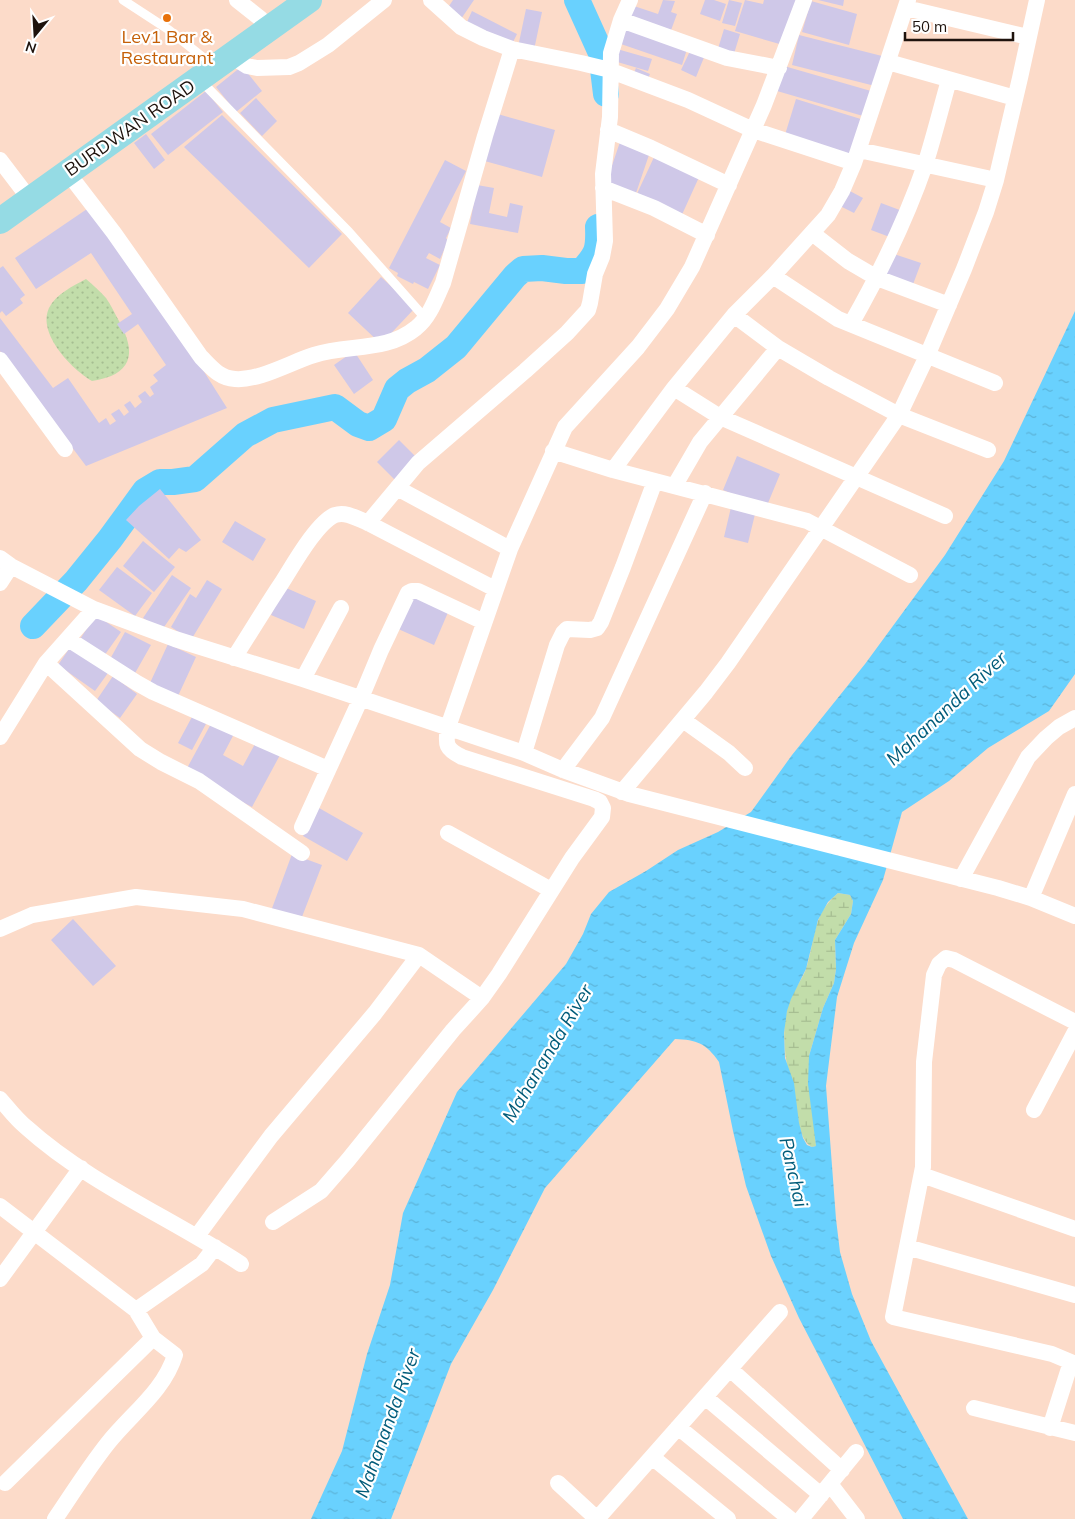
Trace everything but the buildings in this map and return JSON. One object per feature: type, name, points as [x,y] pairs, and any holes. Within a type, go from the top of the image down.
[{"type":"main road","name":"BURDWAN ROAD","points":[[0,205],[26,195],[68,173],[202,69],[286,0]]},
{"type":"main road","name":"BURDWAN ROAD","points":[[0,221],[26,195],[202,69],[232,56],[309,0]]},
{"type":"street","points":[[236,0],[261,19]]},
{"type":"street","points":[[232,56],[247,66],[267,69],[289,67],[328,45],[384,0]]},
{"type":"street","points":[[431,0],[460,27],[484,38],[512,49],[604,69],[688,100],[753,130],[857,157],[925,164],[996,180]]},
{"type":"street","points":[[368,523],[418,463],[525,371],[567,333],[588,310],[594,274],[602,257],[605,241],[603,174],[608,130],[604,69],[630,0]]},
{"type":"street","points":[[273,1222],[321,1192],[453,1030],[482,998],[551,890],[602,816],[603,808],[600,802],[594,799],[462,758],[453,753],[447,745],[448,727],[510,549],[564,427],[638,347],[667,310],[692,267],[753,130],[779,68],[804,0]]},
{"type":"street","points":[[628,794],[728,663],[899,415],[949,305],[986,212],[996,180],[1037,0]]},
{"type":"street","points":[[613,470],[674,388],[734,315],[773,276],[828,215],[842,191],[857,157],[907,4],[1028,37]]},
{"type":"street","points":[[621,20],[727,58],[779,68]]},
{"type":"street","points":[[68,173],[114,233],[201,357],[215,372],[224,377],[250,379],[314,355],[330,351],[385,344],[416,329],[426,319],[443,283],[512,49]]},
{"type":"street","points":[[888,62],[1015,98]]},
{"type":"street","points":[[851,324],[877,278],[902,222],[925,164],[949,80]]},
{"type":"street","points":[[608,130],[729,185]]},
{"type":"street","points":[[0,160],[26,195]]},
{"type":"street","points":[[603,188],[654,208],[707,235]]},
{"type":"street","points":[[812,233],[848,262],[877,278],[949,305]]},
{"type":"street","points":[[773,276],[838,319],[995,383]]},
{"type":"street","points":[[734,315],[778,348],[829,378],[899,415],[988,450]]},
{"type":"street","points":[[675,485],[700,442],[778,348]]},
{"type":"street","points":[[0,360],[65,449]]},
{"type":"street","points":[[674,388],[720,416],[945,516]]},
{"type":"street","points":[[553,450],[613,470],[807,521],[822,527],[910,576]]},
{"type":"street","points":[[524,753],[563,633],[567,629],[590,630],[597,628],[601,622],[655,481]]},
{"type":"street","points":[[397,488],[510,549]]},
{"type":"street","points":[[563,770],[602,718],[705,493]]},
{"type":"street","points":[[234,658],[307,544],[326,521],[336,515],[353,516],[495,589]]},
{"type":"street","points":[[0,583],[6,562],[94,609],[175,639],[303,679],[524,753],[563,770],[628,794],[1031,898],[1075,916]]},
{"type":"street","points":[[302,827],[408,593],[412,591],[418,592],[484,622]]},
{"type":"street","points":[[303,679],[341,608]]},
{"type":"street","points":[[0,737],[46,663],[94,609]]},
{"type":"street","points":[[68,639],[153,692],[328,769]]},
{"type":"street","points":[[46,663],[140,749],[160,762],[199,781],[302,853]]},
{"type":"street","points":[[961,879],[1028,757],[1046,738],[1075,718]]},
{"type":"street","points":[[683,720],[745,768]]},
{"type":"street","points":[[1031,898],[1075,794]]},
{"type":"street","points":[[448,833],[551,890]]},
{"type":"street","points":[[0,929],[32,915],[136,897],[243,909],[419,955],[482,998]]},
{"type":"street","points":[[197,1236],[271,1136],[375,1013],[419,955]]},
{"type":"street","points":[[1050,1428],[1071,1362],[1052,1354],[892,1317],[922,1175],[924,1062],[934,975],[941,960],[946,958],[954,960],[1075,1022]]},
{"type":"street","points":[[1034,1110],[1075,1032]]},
{"type":"street","points":[[0,1099],[25,1126],[60,1154],[98,1180],[197,1236],[241,1264]]},
{"type":"street","points":[[0,1280],[81,1168]]},
{"type":"street","points":[[922,1175],[1075,1229]]},
{"type":"street","points":[[0,1206],[136,1310],[153,1338],[176,1355],[172,1367],[151,1396],[108,1442],[55,1519]]},
{"type":"street","points":[[136,1310],[202,1264],[215,1247]]},
{"type":"street","points":[[907,1247],[1075,1295]]},
{"type":"street","points":[[558,1483],[597,1519],[780,1312]]},
{"type":"street","points":[[5,1483],[153,1338]]},
{"type":"street","points":[[730,1369],[842,1470]]},
{"type":"street","points":[[705,1397],[826,1490],[857,1519]]},
{"type":"street","points":[[974,1408],[1075,1433]]},
{"type":"street","points":[[678,1427],[790,1519]]},
{"type":"street","points":[[801,1519],[856,1452]]},
{"type":"street","points":[[652,1456],[728,1519]]},
{"type":"lane","points":[[123,0],[169,30],[426,319]]},
{"type":"green space","points":[[86,279],[110,304],[125,333],[129,353],[123,368],[115,374],[92,381],[75,368],[59,350],[48,329],[47,318],[49,308],[56,299],[65,291]]},
{"type":"green space","points":[[838,893],[850,895],[853,901],[851,914],[835,940],[836,969],[834,983],[823,1008],[809,1056],[816,1146],[812,1147],[802,1135],[799,1125],[788,1069],[784,1027],[790,1000],[806,969],[819,919],[823,910]]},
{"type":"water","points":[[1075,311],[1075,674],[1049,711],[988,748],[949,781],[902,812],[883,880],[854,943],[837,997],[826,1086],[840,1252],[852,1294],[871,1341],[968,1519],[903,1519],[799,1318],[771,1256],[746,1186],[719,1062],[710,1051],[700,1044],[689,1040],[675,1039],[545,1188],[493,1290],[451,1364],[391,1519],[311,1519],[342,1451],[367,1354],[390,1285],[403,1213],[457,1092],[566,964],[583,934],[591,914],[609,892],[678,850],[718,832],[751,812],[792,755],[865,664],[945,555],[1004,461]],"holes":[[[838,893],[850,895],[853,901],[851,914],[835,940],[836,969],[834,983],[823,1008],[809,1056],[808,1084],[816,1146],[812,1147],[807,1145],[803,1138],[799,1123],[794,1083],[785,1058],[784,1033],[787,1011],[806,969],[818,920],[828,902]]]},
{"type":"waterway","points":[[577,0],[601,53],[606,94]]},
{"type":"waterway","points":[[33,626],[76,581],[145,491],[160,482],[195,479],[245,435],[273,420],[335,407],[358,424],[369,428],[384,419],[397,389],[427,370],[456,347],[515,276],[523,269],[542,268],[582,271],[596,251],[598,227]]},
{"type":"place","name":"Lev1 Bar & Restaurant","points":[[167,18]]},
{"type":"water label","name":"Mahananda River","points":[[946,708]]},
{"type":"water label","name":"Mahananda River","points":[[547,1053]]},
{"type":"water label","name":"Panchai","points":[[794,1172]]},
{"type":"water label","name":"Mahananda River","points":[[387,1423]]}]
